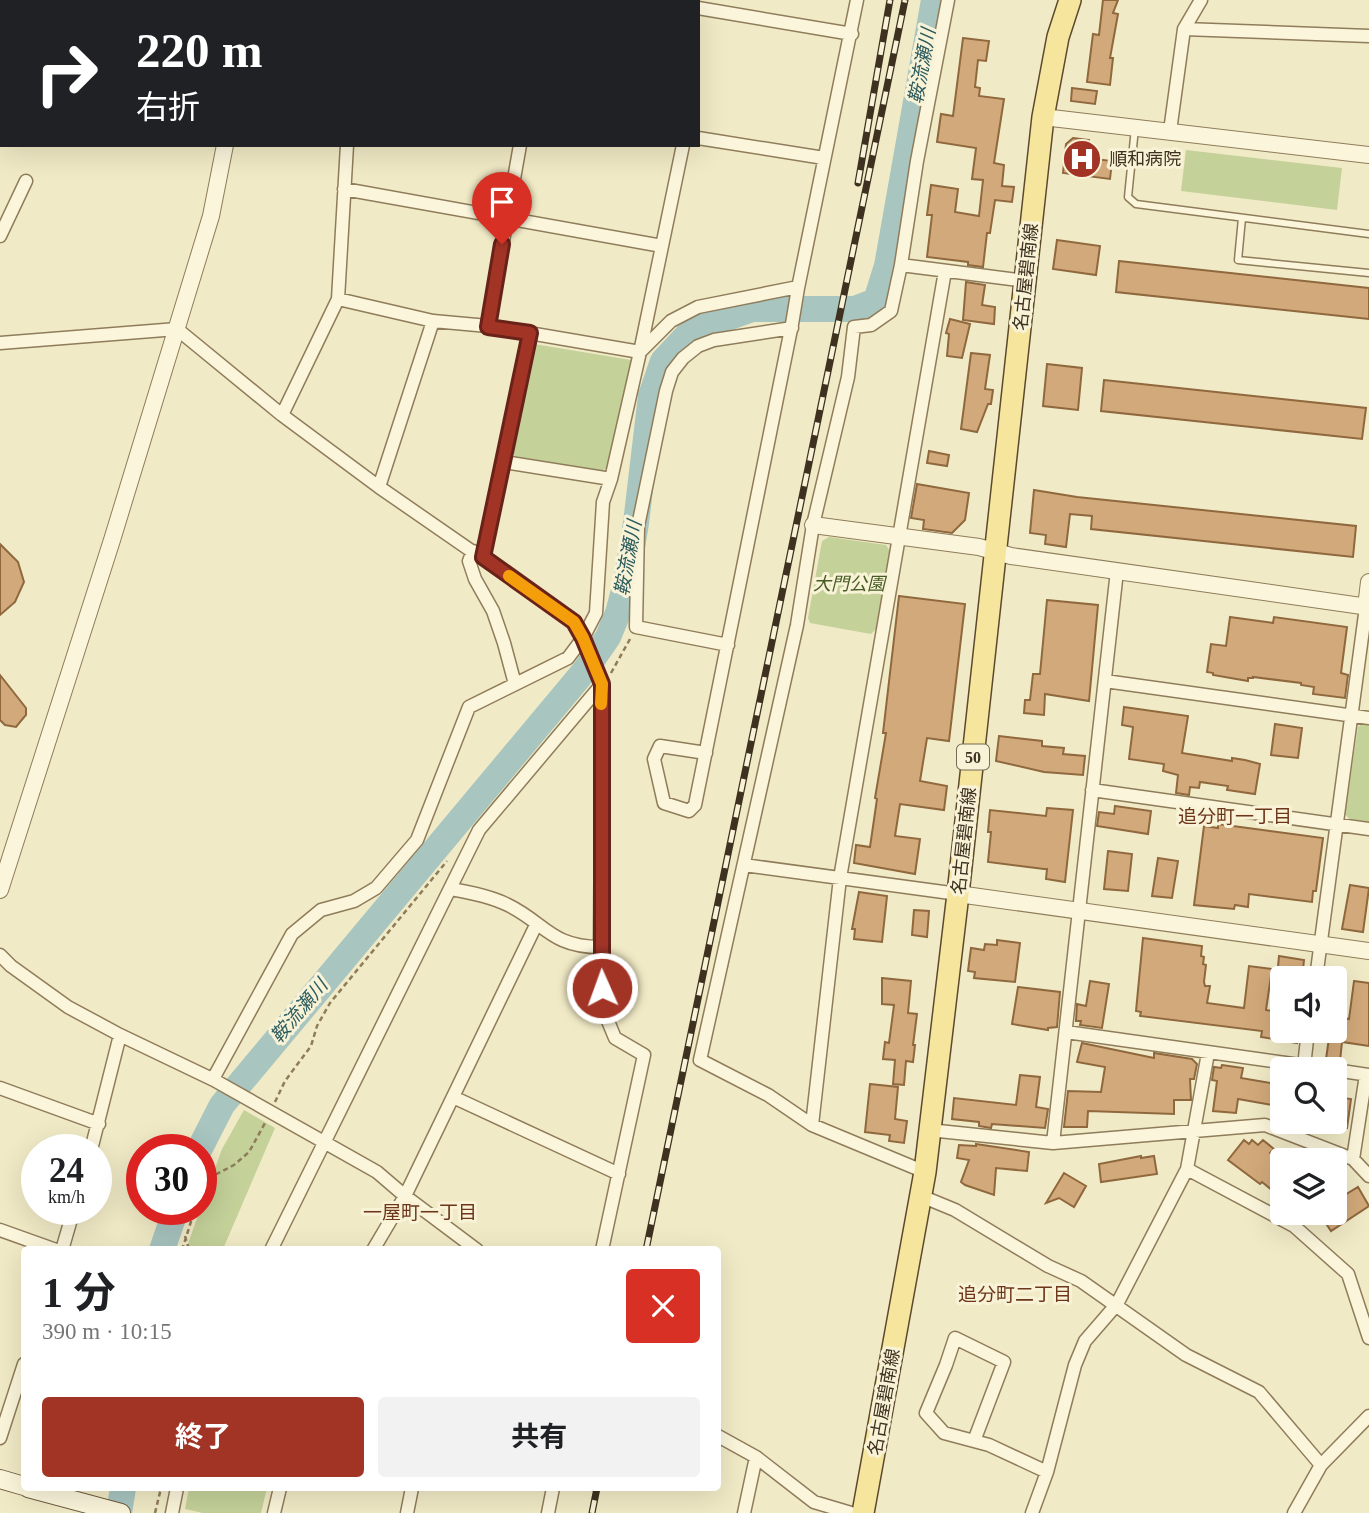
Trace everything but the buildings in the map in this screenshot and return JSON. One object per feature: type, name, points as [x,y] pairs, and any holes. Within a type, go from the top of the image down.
[{"type":"main road","name":"名古屋碧南線","points":[[863,1513],[925,1172],[1043,117],[1058,37],[1070,0]]},
{"type":"main road","points":[[0,1479],[21,1485]]},
{"type":"main road","points":[[40,1491],[121,1513]]},
{"type":"street","points":[[706,753],[660,746],[654,759],[664,803],[689,811],[695,805],[706,753],[728,645],[792,326],[824,158],[852,34],[857,0]]},
{"type":"street","points":[[925,1172],[813,1125],[768,1095],[700,1060],[797,625],[813,525],[848,377],[855,327],[871,325],[891,311],[948,0]]},
{"type":"street","points":[[1170,131],[1184,29],[1201,0]]},
{"type":"street","points":[[700,8],[852,34]]},
{"type":"street","points":[[1184,29],[1369,36]]},
{"type":"street","points":[[1043,117],[1369,155]]},
{"type":"street","points":[[700,138],[824,158]]},
{"type":"street","points":[[0,890],[212,216],[225,147]]},
{"type":"street","points":[[282,415],[338,299],[347,147]]},
{"type":"street","points":[[488,327],[520,147]]},
{"type":"street","points":[[214,1079],[292,934],[321,910],[354,901],[376,888],[417,840],[469,707],[568,658],[583,638],[596,613],[603,502],[611,479],[640,352],[683,147]]},
{"type":"street","points":[[0,236],[26,181]]},
{"type":"street","points":[[344,189],[507,216],[662,246]]},
{"type":"street","points":[[901,265],[1026,281]]},
{"type":"street","points":[[813,1125],[841,877],[945,271]]},
{"type":"street","points":[[640,352],[671,321],[698,307],[798,288]]},
{"type":"street","points":[[338,299],[433,321],[530,333],[640,352]]},
{"type":"street","points":[[379,487],[433,321]]},
{"type":"street","points":[[728,645],[636,627],[638,526],[672,372],[683,358],[698,346],[713,340],[792,326]]},
{"type":"street","points":[[2,339],[177,329],[282,415],[379,487],[574,622],[601,681],[600,947],[603,1009],[615,1038],[644,1055],[603,1246]]},
{"type":"street","points":[[515,684],[493,611],[475,579],[469,561],[478,554],[504,462],[530,333]]},
{"type":"street","points":[[504,462],[611,479]]},
{"type":"street","points":[[813,525],[979,547],[1117,571],[1368,607]]},
{"type":"street","points":[[1053,1143],[1117,571]]},
{"type":"street","points":[[1318,966],[1368,607],[1369,582]]},
{"type":"street","points":[[273,1246],[480,830],[551,747],[601,681]]},
{"type":"street","points":[[1105,681],[1369,718]]},
{"type":"street","points":[[1092,790],[1369,829]]},
{"type":"street","points":[[744,865],[1369,951]]},
{"type":"street","points":[[450,889],[508,905],[552,937],[584,947],[600,947]]},
{"type":"street","points":[[375,1246],[405,1196],[536,925]]},
{"type":"street","points":[[0,956],[68,1007],[120,1035],[214,1079],[377,1172],[472,1246]]},
{"type":"street","points":[[1066,1032],[1270,1061]]},
{"type":"street","points":[[96,1134],[120,1035]]},
{"type":"street","points":[[1032,1513],[1047,1472],[1075,1365],[1085,1340],[1117,1304],[1187,1169],[1208,1052]]},
{"type":"street","points":[[1347,1072],[1367,1075],[1353,1159]]},
{"type":"street","points":[[0,1088],[99,1124]]},
{"type":"street","points":[[453,1097],[619,1174]]},
{"type":"street","points":[[929,1130],[1053,1143],[1265,1125],[1353,1159],[1369,1175]]},
{"type":"street","points":[[1187,1169],[1294,1226],[1348,1274],[1369,1338]]},
{"type":"street","points":[[921,1196],[955,1210],[1048,1266],[1081,1281],[1186,1355],[1259,1392],[1321,1465]]},
{"type":"street","points":[[63,1246],[69,1225]]},
{"type":"street","points":[[0,1230],[45,1246]]},
{"type":"street","points":[[974,1441],[1004,1362],[955,1338],[926,1413],[944,1433],[974,1441],[1047,1472]]},
{"type":"street","points":[[0,1438],[21,1373]]},
{"type":"street","points":[[1294,1513],[1321,1465],[1369,1416]]},
{"type":"street","points":[[721,1438],[755,1457],[814,1502],[851,1513]]},
{"type":"street","points":[[744,1513],[755,1457]]},
{"type":"street","points":[[172,1513],[176,1491]]},
{"type":"street","points":[[274,1513],[280,1491]]},
{"type":"street","points":[[407,1513],[411,1491]]},
{"type":"street","points":[[548,1513],[552,1491]]},
{"type":"lane","points":[[1135,126],[1128,197],[1136,204],[1369,234]]},
{"type":"lane","points":[[1242,218],[1238,260],[1369,273]]},
{"type":"path","points":[[601,681],[624,653],[636,627]]},
{"type":"path","points":[[217,1174],[234,1165],[250,1152],[268,1110],[311,1046],[317,1026],[330,1003],[459,847],[472,844]]},
{"type":"path","points":[[182,1246],[189,1225]]},
{"type":"path","points":[[185,1236],[188,1246]]},
{"type":"path","points":[[155,1513],[160,1491]]},
{"type":"green space","points":[[1186,150],[1342,168],[1337,210],[1181,191]]},
{"type":"green space","points":[[534,344],[631,360],[607,467],[602,472],[515,458],[513,451]]},
{"type":"green space","name":"大門公園","points":[[829,537],[886,545],[890,551],[876,629],[871,634],[810,623],[808,618],[822,541]]},
{"type":"green space","points":[[1363,723],[1369,724],[1369,823],[1350,820],[1345,814],[1358,727]]},
{"type":"green space","points":[[244,1110],[275,1128],[224,1246],[187,1246],[195,1225],[217,1225],[217,1163]]},
{"type":"green space","points":[[188,1491],[266,1491],[261,1513],[203,1513],[185,1509]]},
{"type":"waterway","name":"鞍流瀬川","points":[[207,1134],[222,1105],[586,669],[608,637],[626,583],[651,396],[663,361],[691,331],[752,309],[855,309],[876,301],[887,266],[934,0]]},
{"type":"waterway","name":"鞍流瀬川","points":[[163,1246],[171,1225]]},
{"type":"waterway","name":"鞍流瀬川","points":[[119,1513],[123,1491]]},
{"type":"railway","points":[[858,183],[890,0]]},
{"type":"railway","points":[[647,1246],[905,0]]},
{"type":"railway","points":[[592,1513],[596,1491]]},
{"type":"slow traffic","points":[[509,576],[574,622],[602,684],[601,704]]},
{"type":"place","name":"順和病院","points":[[1082,159]]},
{"type":"district","name":"追分町一丁目","points":[[1235,816]]},
{"type":"district","name":"一屋町一丁目","points":[[420,1212]]},
{"type":"district","name":"追分町二丁目","points":[[1015,1294]]},
{"type":"route","points":[[502,244],[488,327],[530,333],[483,557],[574,622],[602,684],[602,988]]}]
